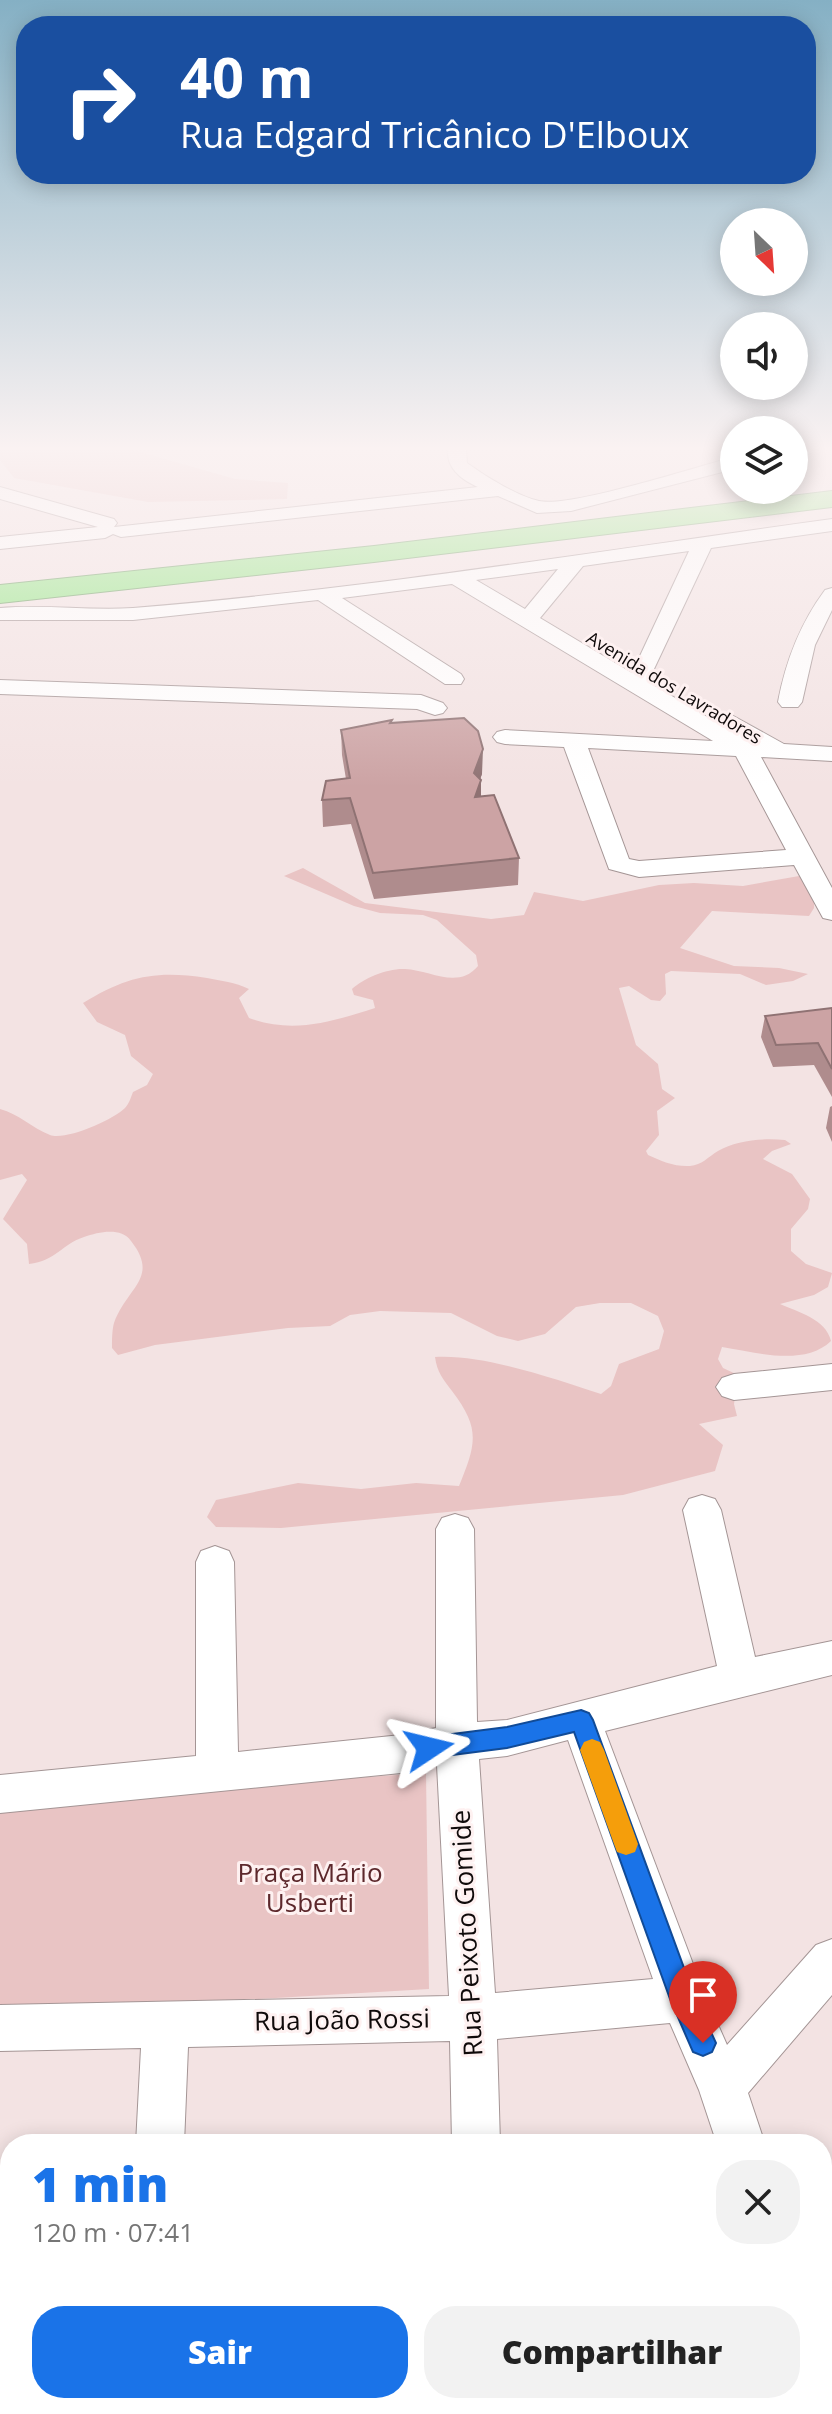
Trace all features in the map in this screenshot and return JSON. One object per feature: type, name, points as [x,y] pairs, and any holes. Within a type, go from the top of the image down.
[{"type":"highway","points":[[0,594],[303,562]]},
{"type":"highway","points":[[0,581],[232,570]]},
{"type":"street","points":[[0,614],[130,614],[457,578],[566,562]]},
{"type":"street","points":[[532,614],[576,562]]},
{"type":"street","points":[[644,679],[695,562]]},
{"type":"street","name":"Avenida dos Lavradores","points":[[486,574],[532,614]]},
{"type":"street","name":"Avenida dos Lavradores","points":[[457,578],[532,614],[780,752]]},
{"type":"street","points":[[322,594],[453,679]]},
{"type":"street","points":[[790,702],[812,622],[832,594]]},
{"type":"street","name":"Avenida dos Lavradores","points":[[644,679],[744,749]]},
{"type":"street","points":[[0,687],[260,694],[421,702],[435,708]]},
{"type":"street","points":[[505,737],[832,754]]},
{"type":"street","points":[[573,740],[618,864],[639,869],[802,857]]},
{"type":"street","points":[[744,749],[832,912]]},
{"type":"street","points":[[734,1387],[832,1377]]},
{"type":"street","points":[[702,1510],[740,1678]]},
{"type":"street","name":"Rua Peixoto Gomide","points":[[455,1529],[457,1742],[473,2018],[476,2134]]},
{"type":"street","points":[[215,1562],[217,1772]]},
{"type":"street","points":[[0,1794],[401,1754],[457,1742],[507,1738],[740,1678],[832,1658]]},
{"type":"street","points":[[581,1720],[683,1999],[722,2087],[738,2134]]},
{"type":"street","points":[[722,2087],[832,1961]]},
{"type":"street","name":"Rua João Rossi","points":[[0,2028],[473,2018],[683,1999]]},
{"type":"street","points":[[160,2134],[166,2023]]},
{"type":"green space","points":[[303,868],[365,903],[491,919],[524,915],[534,892],[583,901],[659,885],[694,883],[743,886],[799,876],[814,892],[814,908],[809,916],[712,911],[680,948],[734,966],[779,968],[808,974],[793,981],[766,985],[740,974],[671,971],[665,974],[666,994],[660,1001],[651,1000],[629,986],[619,988],[636,1045],[658,1064],[662,1089],[675,1098],[657,1111],[659,1135],[646,1151],[648,1155],[674,1165],[690,1166],[733,1144],[785,1140],[791,1144],[772,1151],[763,1159],[792,1174],[810,1199],[808,1209],[791,1229],[791,1251],[806,1264],[832,1273],[828,1287],[814,1295],[780,1304],[810,1317],[823,1327],[831,1341],[820,1349],[807,1354],[779,1356],[722,1347],[718,1359],[723,1368],[738,1375],[734,1404],[737,1416],[699,1424],[723,1445],[715,1471],[623,1495],[281,1528],[216,1527],[207,1517],[216,1500],[298,1483],[361,1489],[416,1483],[459,1486],[473,1437],[468,1416],[441,1375],[435,1357],[497,1363],[601,1394],[611,1386],[619,1364],[659,1349],[664,1331],[658,1316],[631,1303],[576,1307],[545,1334],[518,1341],[497,1336],[451,1313],[380,1311],[350,1315],[330,1326],[288,1328],[155,1345],[118,1355],[112,1348],[114,1323],[142,1274],[139,1254],[131,1241],[122,1234],[109,1232],[90,1235],[76,1240],[46,1260],[29,1264],[27,1244],[3,1219],[27,1180],[22,1174],[0,1180],[0,1109],[50,1135],[66,1135],[119,1113],[133,1092],[147,1085],[153,1074],[131,1056],[125,1035],[97,1022],[83,1003],[142,977],[189,976],[249,989],[239,998],[249,1018],[297,1026],[343,1018],[375,1008],[373,1000],[354,995],[352,989],[377,974],[405,969],[453,978],[462,977],[478,966],[476,955],[437,920],[423,915],[380,913],[354,906],[284,876]]},
{"type":"green space","name":"Praça Mário Usberti","points":[[426,1773],[429,1989],[0,2014],[0,1802]]},
{"type":"building","points":[[464,718],[478,731],[483,749],[474,773],[481,780],[475,797],[494,795],[519,858],[373,873],[350,798],[322,800],[326,781],[350,778],[341,730],[392,720],[390,723]]},
{"type":"building","points":[[832,1008],[832,1069],[818,1043],[776,1045],[765,1016]]},
{"type":"slow traffic","points":[[592,1750],[626,1844]]},
{"type":"route","points":[[429,1748],[507,1738],[581,1720],[683,1999],[703,2043]]}]
